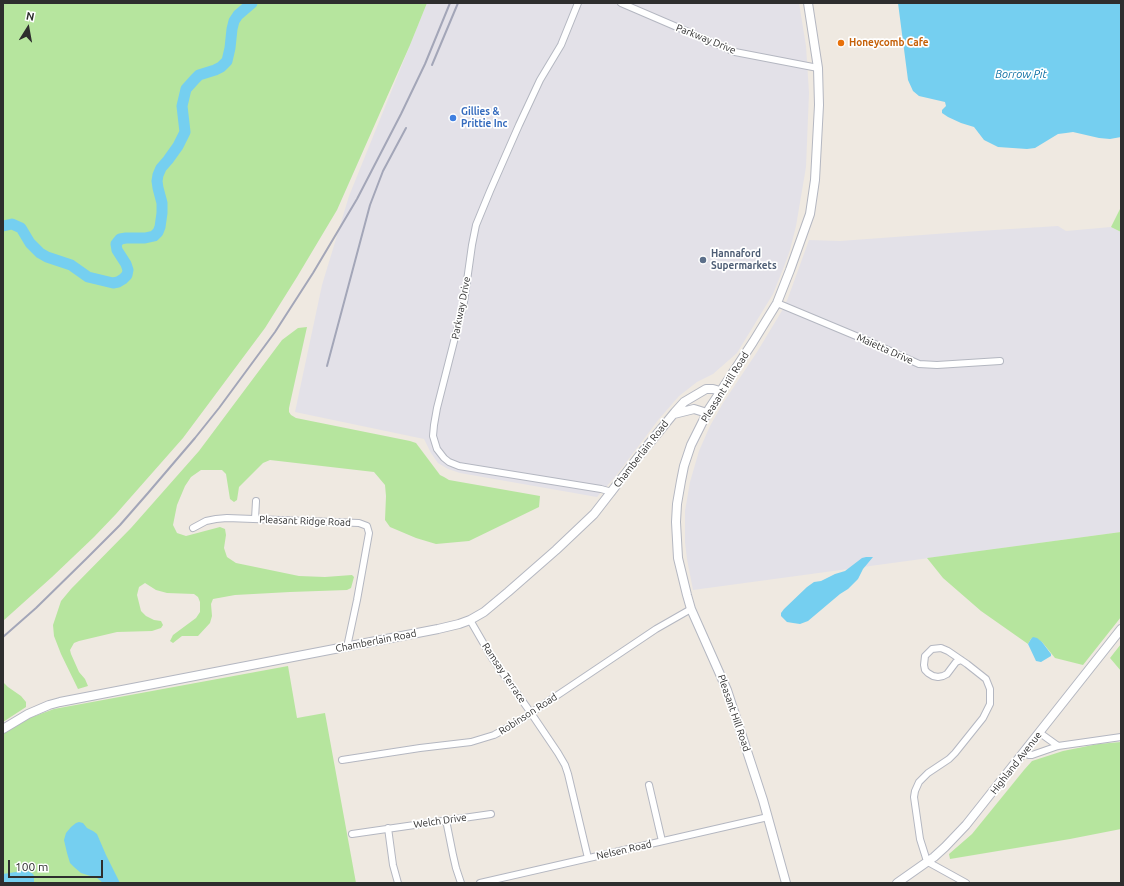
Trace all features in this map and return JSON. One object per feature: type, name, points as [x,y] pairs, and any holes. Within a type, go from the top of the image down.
[{"type":"street","name":"Parkway Drive","points":[[578,3],[561,45],[541,80],[519,125],[476,226],[464,302],[437,408],[434,425],[434,443],[444,458],[454,464],[612,492]]},
{"type":"street","name":"Parkway Drive","points":[[621,3],[735,52],[818,68]]},
{"type":"street","name":"Pleasant Hill Road","points":[[786,883],[768,816],[727,690],[691,609],[682,579],[678,558],[676,530],[677,504],[681,481],[693,441],[720,391],[777,303],[810,214],[815,188],[819,105],[818,68],[808,3]]},
{"type":"street","name":"Maietta Drive","points":[[777,303],[919,364],[938,365],[1000,360]]},
{"type":"street","name":"Chamberlain Road","points":[[3,730],[28,714],[60,702],[438,629],[470,620],[496,602],[556,550],[594,514],[639,456],[684,402],[700,392],[709,389],[716,389],[720,391]]},
{"type":"street","name":"Chamberlain Road","points":[[672,415],[694,409],[707,413]]},
{"type":"street","points":[[255,519],[256,501]]},
{"type":"street","name":"Pleasant Ridge Road","points":[[193,528],[206,521],[216,519],[360,523],[367,526],[369,532],[347,647]]},
{"type":"street","name":"Robinson Road","points":[[342,760],[471,742],[505,730],[656,629],[691,609]]},
{"type":"street","name":"Ramsay Terrace","points":[[470,620],[492,658],[531,713],[561,758],[567,770],[588,858]]},
{"type":"street","name":"Highland Avenue","points":[[897,883],[928,862],[945,848],[966,825],[1121,629]]},
{"type":"street","points":[[961,660],[956,662],[947,674],[938,677],[928,674],[924,665],[925,656],[928,652],[936,648],[945,650],[961,660],[986,680],[990,689],[991,700],[983,718],[955,753],[922,778],[917,786],[914,797],[915,813],[922,848],[928,862],[966,883]]},
{"type":"street","points":[[1040,733],[1058,746]]},
{"type":"street","points":[[1024,753],[1029,755],[1058,746],[1121,737]]},
{"type":"street","points":[[649,785],[662,841]]},
{"type":"street","name":"Welch Drive","points":[[352,834],[492,814]]},
{"type":"street","name":"Nelsen Road","points":[[480,883],[768,816]]},
{"type":"street","points":[[446,820],[456,868],[462,883]]},
{"type":"street","points":[[388,828],[393,865],[398,883]]},
{"type":"shaded area","points":[[427,3],[799,3],[806,46],[809,93],[806,167],[796,226],[790,250],[773,294],[737,353],[713,374],[697,382],[679,396],[659,419],[615,477],[597,497],[460,473],[448,469],[438,463],[424,439],[295,412],[322,285],[349,196]]},
{"type":"shaded area","points":[[1058,226],[1066,231],[1111,227],[1121,232],[1121,532],[693,590],[685,542],[685,511],[690,482],[699,451],[710,426],[723,403],[757,352],[783,309],[809,240],[840,241]]},
{"type":"green space","points":[[3,3],[427,3],[337,210],[265,328],[183,438],[116,514],[52,577],[3,621]]},
{"type":"green space","points":[[1121,207],[1121,232],[1111,227]]},
{"type":"green space","points":[[307,327],[289,408],[291,415],[296,418],[416,443],[440,475],[449,480],[540,496],[539,507],[469,541],[436,544],[416,538],[390,527],[385,520],[385,485],[374,472],[270,460],[263,463],[239,487],[237,500],[234,502],[230,499],[226,474],[222,470],[201,470],[191,477],[185,486],[177,505],[173,525],[177,533],[186,536],[220,527],[225,529],[226,535],[224,548],[227,557],[236,563],[299,576],[325,577],[352,575],[354,577],[351,588],[347,590],[235,595],[213,599],[211,604],[212,616],[210,623],[198,636],[182,636],[173,643],[170,641],[173,635],[196,618],[200,612],[200,602],[198,597],[194,594],[167,593],[156,590],[145,583],[139,587],[137,595],[141,611],[146,616],[154,620],[161,621],[163,625],[161,628],[152,631],[117,632],[74,643],[70,650],[71,654],[79,672],[85,679],[88,686],[78,689],[54,636],[53,625],[61,601],[131,528],[199,451],[282,340],[298,328]]},
{"type":"green space","points":[[1121,532],[1121,617],[1083,665],[1055,658],[1042,642],[1033,638],[1028,644],[981,611],[943,578],[927,558]]},
{"type":"green space","points":[[1121,644],[1121,671],[1110,658]]},
{"type":"green space","points":[[288,666],[297,718],[325,713],[356,883],[3,883],[3,734],[24,720],[54,709]]},
{"type":"green space","points":[[3,682],[21,696],[26,702],[26,707],[3,722]]},
{"type":"green space","points":[[1121,742],[1121,829],[950,859],[949,854],[972,834],[1032,761],[1063,751],[1098,744]]},
{"type":"water","name":"Borrow Pit","points":[[898,3],[1121,3],[1121,137],[1110,139],[1099,138],[1073,132],[1058,134],[1035,148],[1027,149],[998,147],[984,140],[974,127],[961,123],[942,113],[942,110],[946,106],[945,102],[919,96],[913,91],[908,80]]},
{"type":"water","points":[[873,557],[863,569],[858,579],[848,589],[808,621],[800,624],[787,622],[781,616],[784,609],[814,582],[821,581],[845,571],[862,558]]},
{"type":"water","points":[[1033,637],[1042,642],[1051,654],[1051,656],[1041,662],[1036,661],[1028,644]]},
{"type":"water","points":[[79,822],[83,823],[87,828],[97,834],[120,883],[103,883],[97,878],[81,873],[70,863],[64,840],[66,833],[71,827]]},
{"type":"water","points":[[28,871],[33,874],[34,883],[3,883],[3,874]]},
{"type":"waterway","points":[[3,226],[12,224],[21,228],[30,243],[40,253],[47,257],[71,265],[88,277],[113,283],[123,279],[127,275],[128,270],[117,250],[116,244],[120,239],[145,238],[154,236],[160,227],[162,203],[158,188],[158,175],[161,168],[178,146],[185,132],[182,106],[186,89],[199,75],[215,70],[227,61],[234,21],[238,15],[252,3]]},
{"type":"railway","points":[[3,637],[36,608],[120,525],[195,438],[275,332],[313,273],[357,199],[425,64],[450,3]]},
{"type":"railway","points":[[432,65],[458,3]]},
{"type":"railway","points":[[327,366],[370,205],[383,171],[406,128]]},
{"type":"place","name":"Honeycomb Cafe","points":[[841,43]]},
{"type":"place","name":"Gillies & Prittie Inc","points":[[453,118]]},
{"type":"place","name":"Hannaford Supermarkets","points":[[703,260]]}]
